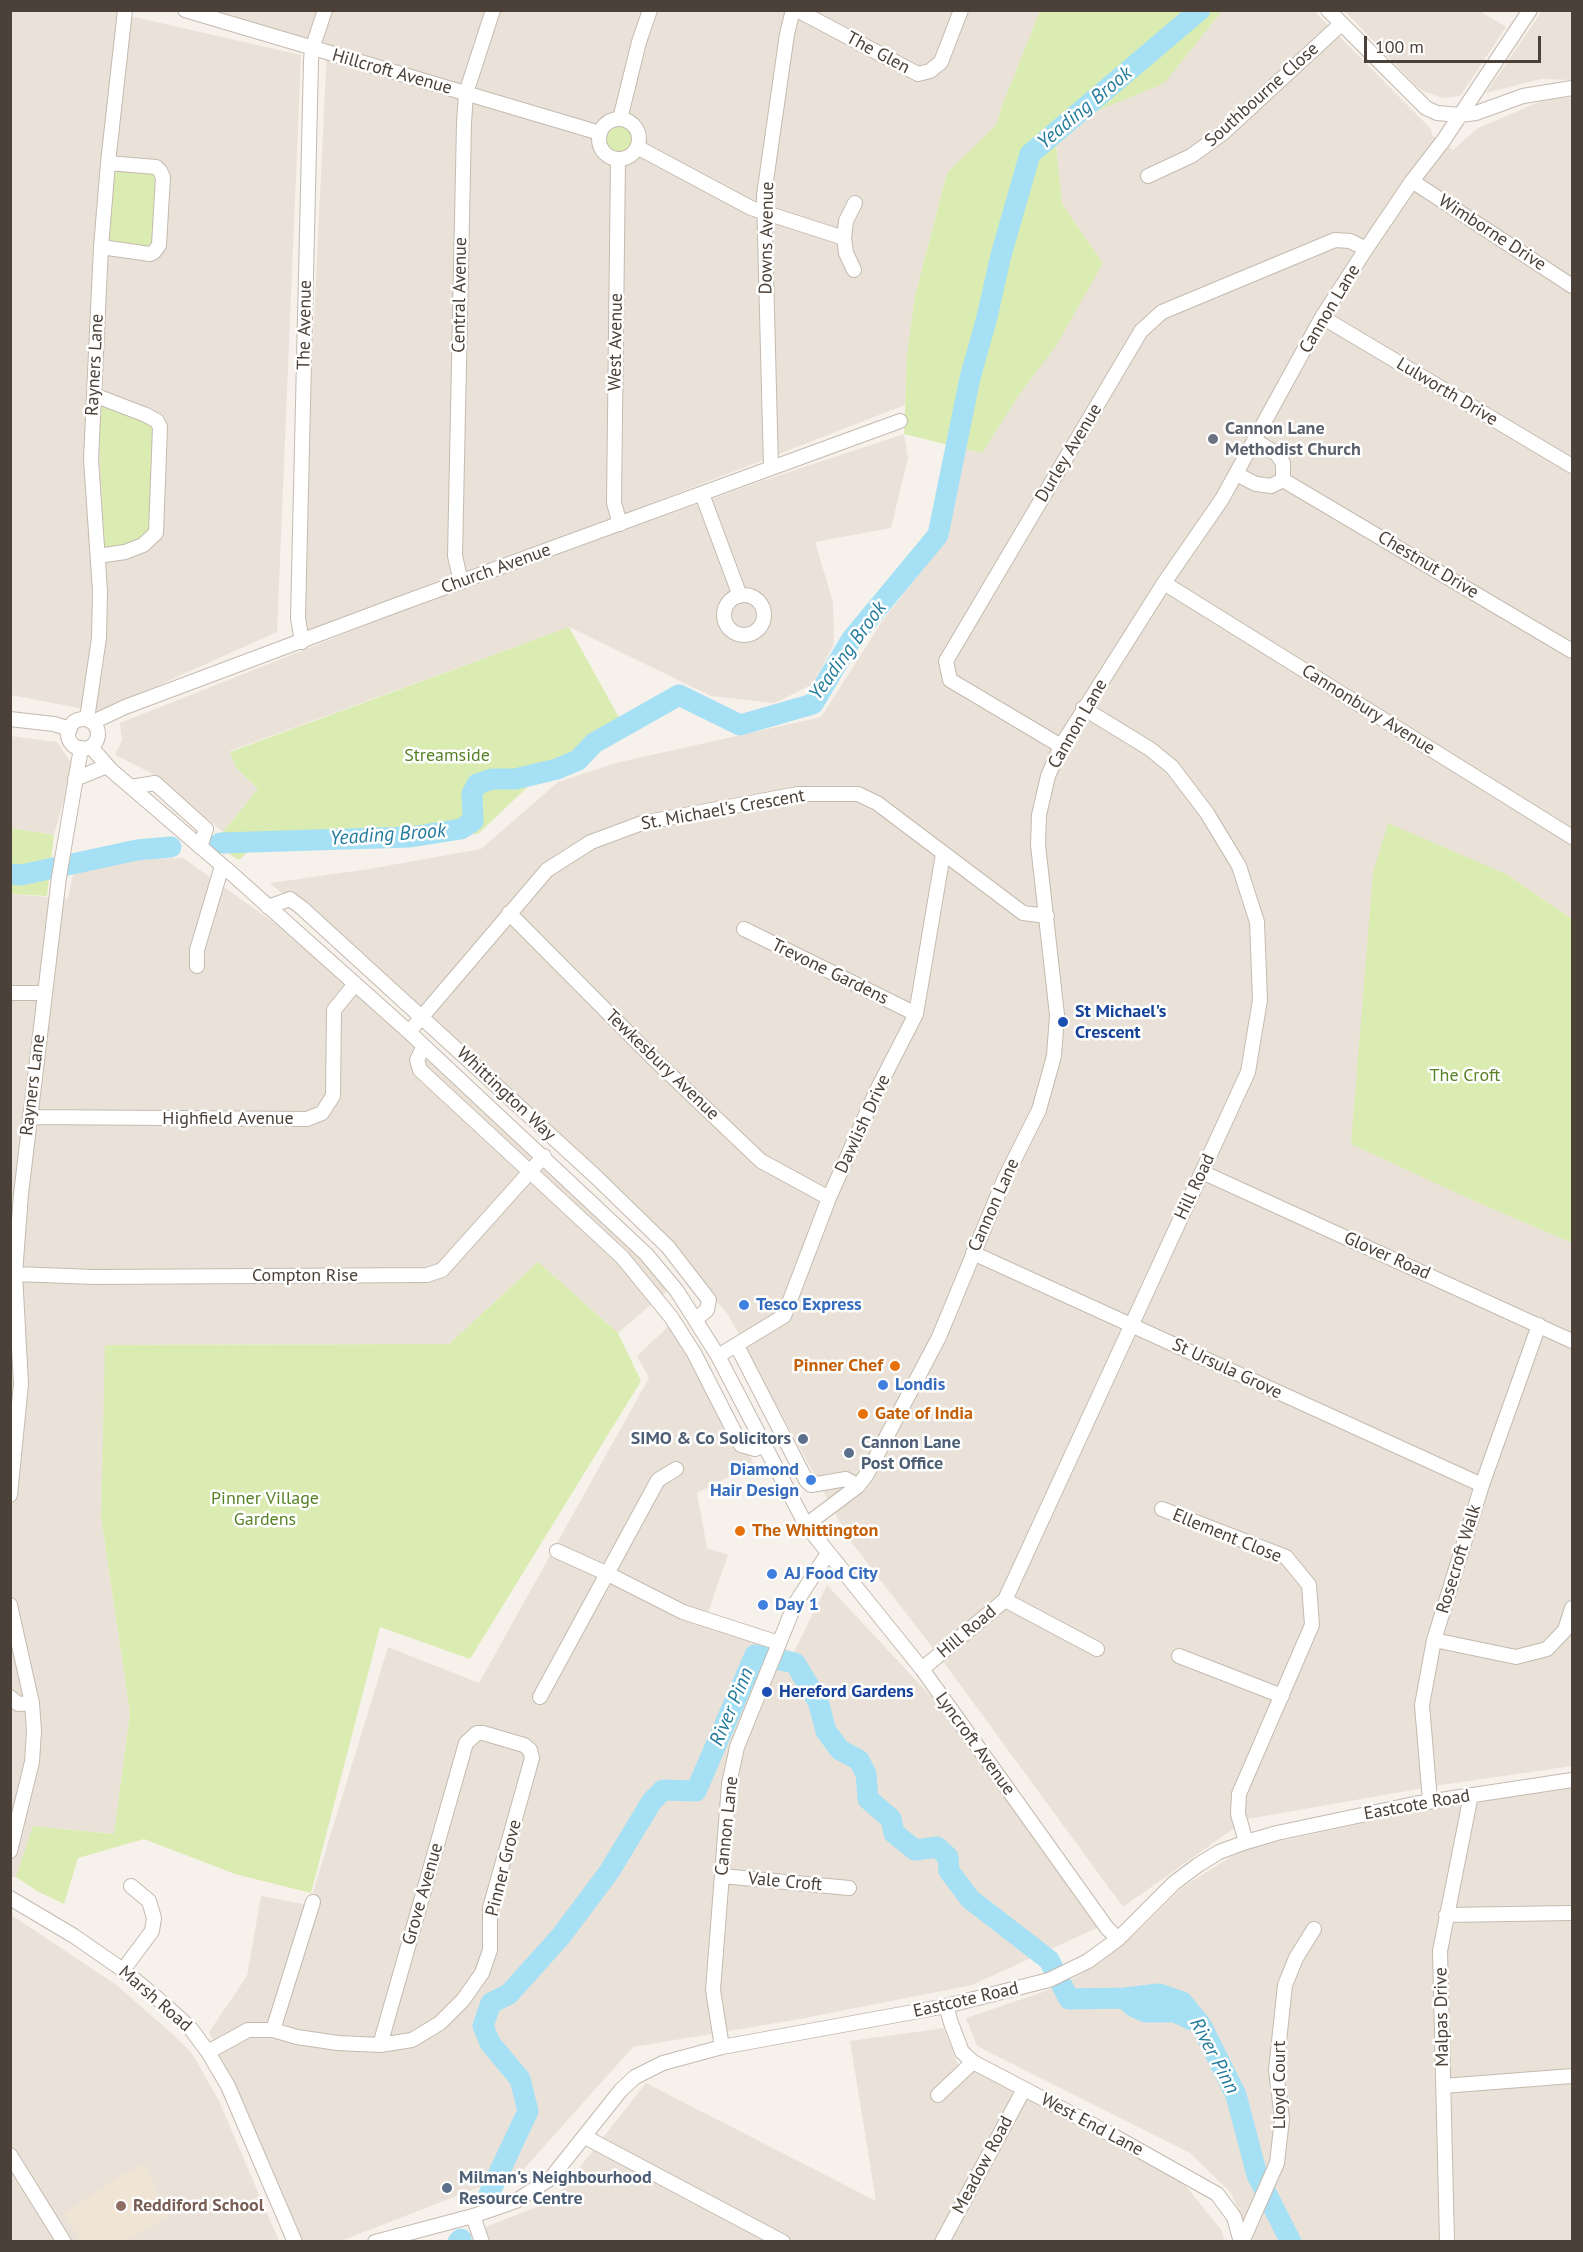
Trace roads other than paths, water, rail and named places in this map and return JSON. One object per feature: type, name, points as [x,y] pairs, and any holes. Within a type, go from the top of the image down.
[{"type":"street","name":"Rayners Lane","points":[[10,1495],[21,1384],[15,1274],[21,1194],[44,993],[61,863],[75,779],[86,748],[97,739],[98,732],[90,721],[90,696],[99,638],[100,591],[91,459],[101,247],[125,10]]},
{"type":"street","name":"Hillcroft Avenue","points":[[185,10],[600,133]]},
{"type":"street","name":"The Avenue","points":[[302,642],[298,607],[312,49],[325,10]]},
{"type":"street","name":"Central Avenue","points":[[461,582],[455,556],[466,93],[493,10]]},
{"type":"street","points":[[620,119],[639,42],[650,10]]},
{"type":"street","name":"The Glen","points":[[795,10],[918,74],[930,71],[941,62],[961,10]]},
{"type":"street","name":"Downs Avenue","points":[[771,468],[764,195],[785,45],[795,10]]},
{"type":"street","points":[[1328,10],[1426,108],[1437,114],[1460,115],[1485,110],[1523,96],[1572,88]]},
{"type":"street","name":"Cannon Lane","points":[[806,1525],[858,1486],[867,1474],[939,1337],[1004,1180],[1039,1110],[1054,1056],[1057,1016],[1038,845],[1039,815],[1048,776],[1061,746],[1083,708],[1222,499],[1323,317],[1366,249],[1412,181],[1443,141],[1530,10]]},
{"type":"street","name":"Southbourne Close","points":[[1148,176],[1191,156],[1223,133],[1341,24]]},
{"type":"street","points":[[620,119],[636,129],[639,141],[629,156],[618,159],[607,155],[603,150],[600,145],[600,133],[608,123],[620,119]]},
{"type":"street","points":[[637,147],[751,208],[844,238]]},
{"type":"street","name":"West Avenue","points":[[618,159],[614,503],[620,524]]},
{"type":"street","points":[[101,247],[150,254],[159,245],[163,177],[160,171],[156,167],[108,163]]},
{"type":"street","name":"Wimborne Drive","points":[[1412,181],[1572,285]]},
{"type":"street","points":[[854,270],[846,253],[844,238],[846,221],[855,203]]},
{"type":"street","name":"Durley Avenue","points":[[1061,746],[950,680],[946,661],[1141,331],[1162,312],[1335,240],[1350,241],[1366,249]]},
{"type":"street","name":"Lulworth Drive","points":[[1323,317],[1572,466]]},
{"type":"street","points":[[94,394],[146,415],[157,421],[160,427],[156,533],[143,545],[125,552],[98,556]]},
{"type":"street","name":"Church Avenue","points":[[90,721],[900,421]]},
{"type":"street","points":[[1236,474],[1256,484],[1271,486],[1283,480],[1283,464],[1277,454],[1254,440]]},
{"type":"street","name":"Chestnut Drive","points":[[1283,480],[1572,651]]},
{"type":"street","points":[[702,494],[740,596]]},
{"type":"street","name":"Cannonbury Avenue","points":[[1164,584],[1572,837]]},
{"type":"street","points":[[90,696],[112,713]]},
{"type":"street","name":"Hill Road","points":[[922,1669],[1005,1600],[1248,1072],[1260,1000],[1257,922],[1239,866],[1207,813],[1172,767],[1150,749],[1083,708]]},
{"type":"street","points":[[10,718],[54,724],[70,729]]},
{"type":"street","points":[[86,748],[71,742],[69,735],[76,721],[90,721]]},
{"type":"street","name":"Whittington Way","points":[[86,748],[409,1032],[646,1254],[677,1291],[718,1356],[806,1525],[828,1553]]},
{"type":"street","points":[[75,779],[107,766]]},
{"type":"street","name":"St. Michael's Crescent","points":[[409,1032],[547,870],[591,842],[642,823],[798,794],[858,794],[877,803],[1023,914],[1047,916]]},
{"type":"street","name":"Dawlish Drive","points":[[718,1356],[784,1316],[829,1198],[876,1092],[916,1014],[943,854]]},
{"type":"street","points":[[197,966],[197,951],[222,866]]},
{"type":"street","name":"Whittington Way","points":[[268,907],[290,898],[594,1175],[668,1247],[709,1300],[707,1310],[696,1320]]},
{"type":"street","name":"Tewkesbury Avenue","points":[[509,913],[655,1060],[761,1161],[829,1198]]},
{"type":"street","name":"Trevone Gardens","points":[[744,929],[916,1014]]},
{"type":"street","name":"Highfield Avenue","points":[[30,1118],[307,1119],[322,1113],[333,1096],[334,1010],[355,984]]},
{"type":"street","points":[[10,993],[44,993]]},
{"type":"street","points":[[424,1046],[417,1060],[420,1070],[622,1257],[651,1290],[694,1353],[741,1445],[755,1449],[764,1445]]},
{"type":"street","name":"Compton Rise","points":[[15,1274],[94,1277],[427,1275],[442,1270],[544,1156]]},
{"type":"street","name":"Glover Road","points":[[1202,1172],[1572,1341]]},
{"type":"street","name":"St Ursula Grove","points":[[973,1253],[1482,1485]]},
{"type":"street","name":"Rosecroft Walk","points":[[1430,1801],[1422,1705],[1434,1640],[1482,1485],[1539,1325]]},
{"type":"street","points":[[737,1346],[806,1480],[811,1485],[817,1485],[846,1479],[858,1486]]},
{"type":"street","points":[[540,1697],[658,1480],[676,1469]]},
{"type":"street","name":"Ellement Close","points":[[1162,1509],[1286,1557],[1309,1585],[1312,1625],[1239,1794],[1238,1814],[1246,1842]]},
{"type":"street","points":[[557,1551],[683,1612],[777,1648]]},
{"type":"street","name":"Cannon Lane","points":[[722,2047],[713,1990],[729,1784],[737,1747],[795,1604],[828,1553]]},
{"type":"street","name":"Lyncroft Avenue","points":[[828,1553],[922,1669],[1107,1928],[1118,1939]]},
{"type":"street","points":[[1005,1600],[1097,1649]]},
{"type":"street","points":[[1434,1640],[1516,1658],[1547,1649],[1565,1630],[1572,1608]]},
{"type":"street","points":[[10,1851],[32,1762],[32,1703],[11,1610]]},
{"type":"street","points":[[1179,1656],[1282,1696]]},
{"type":"street","points":[[10,1697],[18,1704],[32,1703]]},
{"type":"street","name":"Pinner Grove","points":[[208,2052],[248,2030],[273,2030],[297,2037],[338,2043],[380,2045],[412,2040],[440,2023],[463,2000],[482,1973],[490,1950],[490,1908],[532,1758],[530,1750],[525,1745],[483,1733],[477,1733],[466,1743]]},
{"type":"street","name":"Grove Avenue","points":[[380,2045],[466,1743]]},
{"type":"street","name":"Eastcote Road","points":[[375,2241],[473,2216],[516,2201],[551,2178],[621,2090],[635,2077],[663,2063],[722,2047],[946,2006],[1048,1980],[1088,1961],[1118,1939],[1174,1883],[1198,1865],[1219,1852],[1246,1842],[1277,1833],[1430,1801],[1572,1780]]},
{"type":"street","name":"Malpas Drive","points":[[1447,2241],[1440,1951],[1471,1796]]},
{"type":"street","name":"Vale Croft","points":[[722,1876],[849,1888]]},
{"type":"street","points":[[123,1970],[152,1931],[154,1918],[149,1901],[131,1886]]},
{"type":"street","name":"Marsh Road","points":[[10,1898],[74,1936],[123,1970],[192,2029],[228,2086],[295,2241]]},
{"type":"street","points":[[273,2030],[313,1902]]},
{"type":"street","points":[[1446,1915],[1572,1913]]},
{"type":"street","name":"Lloyd Court","points":[[1242,2241],[1277,2163],[1282,2120],[1276,2070],[1285,1986],[1296,1958],[1314,1929]]},
{"type":"street","name":"West End Lane","points":[[946,2006],[962,2052],[973,2062],[1197,2181],[1217,2194],[1234,2217],[1242,2241]]},
{"type":"street","points":[[938,2095],[973,2062]]},
{"type":"street","points":[[1443,2086],[1572,2076]]},
{"type":"street","name":"Meadow Road","points":[[942,2241],[1024,2089]]},
{"type":"street","points":[[585,2138],[783,2241]]},
{"type":"street","points":[[10,2156],[64,2241]]},
{"type":"street","points":[[473,2216],[482,2241]]},
{"type":"waterway","name":"Yeading Brook","points":[[220,843],[410,837],[461,829],[473,821],[472,794],[477,784],[492,779],[515,779],[557,769],[578,760],[594,743],[679,695],[740,725],[813,704],[851,640],[938,535],[970,378],[1001,255],[1030,154],[1200,10]]},
{"type":"waterway","name":"Yeading Brook","points":[[10,874],[21,875],[137,850],[171,847]]},
{"type":"waterway","name":"River Pinn","points":[[489,2194],[528,2111],[520,2079],[490,2043],[483,2026],[491,2003],[509,1994],[561,1936],[609,1872],[652,1801],[663,1790],[696,1791],[755,1655],[795,1663],[818,1701],[826,1731],[840,1750],[859,1760],[866,1774],[868,1799],[891,1819],[894,1833],[915,1850],[937,1847],[948,1857],[949,1871],[970,1899],[1049,1960],[1069,1999],[1124,1998],[1159,1994],[1182,2002],[1201,2025],[1236,2095],[1257,2175],[1291,2242]]},
{"type":"waterway","points":[[1124,1998],[1134,2007],[1146,2012],[1175,2012],[1192,2020]]},
{"type":"waterway","name":"River Pinn","points":[[458,2242],[461,2239]]},
{"type":"place","name":"Cannon Lane Methodist Church","points":[[1213,439]]},
{"type":"place","name":"St Michael's Crescent","points":[[1063,1022]]},
{"type":"place","name":"Tesco Express","points":[[744,1305]]},
{"type":"place","name":"Pinner Chef","points":[[895,1366]]},
{"type":"place","name":"Londis","points":[[883,1385]]},
{"type":"place","name":"Gate of India","points":[[863,1414]]},
{"type":"place","name":"SIMO & Co Solicitors","points":[[803,1439]]},
{"type":"place","name":"Cannon Lane Post Office","points":[[849,1453]]},
{"type":"place","name":"Diamond Hair Design","points":[[811,1480]]},
{"type":"place","name":"The Whittington","points":[[740,1531]]},
{"type":"place","name":"AJ Food City","points":[[772,1574]]},
{"type":"place","name":"Day 1","points":[[763,1605]]},
{"type":"place","name":"Hereford Gardens","points":[[767,1692]]},
{"type":"place","name":"Milman's Neighbourhood Resource Centre","points":[[447,2188]]},
{"type":"place","name":"Reddiford School","points":[[121,2206]]},
{"type":"park label","name":"Streamside","points":[[447,756]]},
{"type":"park label","name":"The Croft","points":[[1465,1076]]},
{"type":"park label","name":"Pinner Village Gardens","points":[[265,1509]]}]
